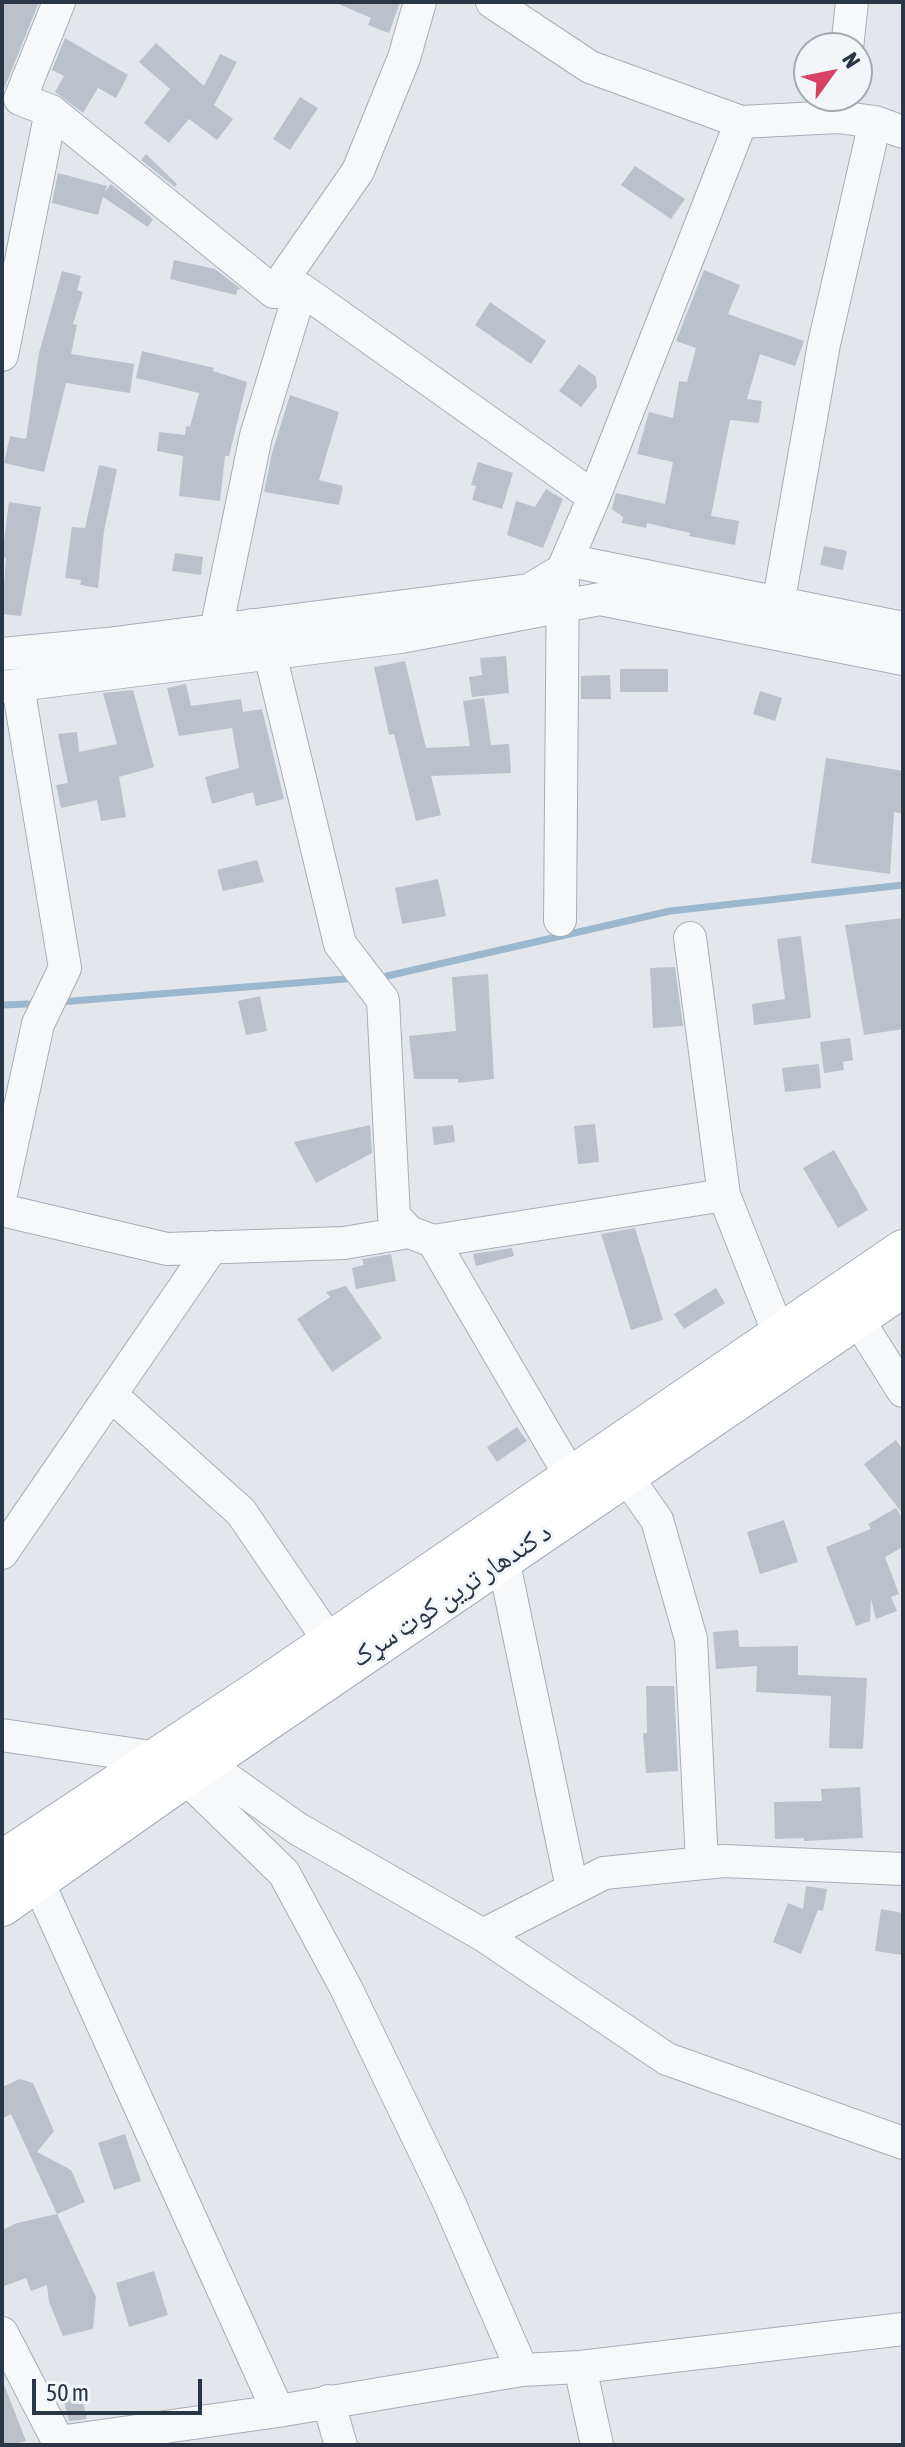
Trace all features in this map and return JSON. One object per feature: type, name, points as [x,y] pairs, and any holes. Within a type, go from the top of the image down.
[{"type":"main road","name":"د کندهار ترين کوټ سړک","points":[[2,1861],[183,1766],[330,1642],[903,1250]]},
{"type":"main road","name":"د کندهار ترين کوټ سړک","points":[[2,1906],[20,1880],[183,1766],[503,1559],[903,1287]]},
{"type":"street","points":[[59,2],[20,99],[51,111],[287,291],[594,497]]},
{"type":"street","points":[[216,630],[287,291],[358,171],[404,58],[420,2]]},
{"type":"street","points":[[492,2],[590,67],[741,122],[803,112]]},
{"type":"street","points":[[849,32],[852,2]]},
{"type":"street","points":[[2,355],[51,111]]},
{"type":"street","points":[[776,618],[824,344],[889,127],[854,112]]},
{"type":"street","points":[[560,920],[563,569],[741,122]]},
{"type":"street","points":[[2,654],[529,590],[576,562],[776,618],[903,659]]},
{"type":"street","points":[[2,1190],[38,1024],[65,968],[10,686],[401,637],[600,599],[903,628]]},
{"type":"street","points":[[252,625],[270,654],[340,944],[383,1000],[394,1216],[421,1236],[571,1477]]},
{"type":"street","points":[[690,938],[724,1195],[779,1334]]},
{"type":"street","points":[[2,1210],[167,1249],[344,1243],[421,1236],[724,1195]]},
{"type":"street","points":[[2,1553],[212,1247]]},
{"type":"street","points":[[857,1318],[903,1391]]},
{"type":"street","points":[[111,1395],[241,1512],[330,1642]]},
{"type":"street","points":[[626,1476],[657,1520],[691,1639],[702,1863]]},
{"type":"street","points":[[503,1559],[572,1888]]},
{"type":"street","points":[[2,1735],[183,1766],[483,1935],[667,2059],[903,2143]]},
{"type":"street","points":[[183,1766],[284,1873],[346,1988],[448,2200],[522,2370]]},
{"type":"street","points":[[483,1935],[604,1873],[724,1861],[903,1869]]},
{"type":"street","points":[[20,1880],[278,2411]]},
{"type":"street","points":[[2,2333],[59,2444],[522,2370],[580,2367],[903,2329]]},
{"type":"street","points":[[580,2367],[597,2445]]},
{"type":"street","points":[[328,2401],[341,2445]]},
{"type":"building","points":[[2,2],[39,2],[2,94]]},
{"type":"building","points":[[334,2],[400,2],[389,33],[368,25],[371,18]]},
{"type":"building","points":[[65,38],[128,75],[116,98],[98,88],[83,113],[55,92],[64,76],[52,70]]},
{"type":"building","points":[[156,43],[204,86],[220,54],[237,62],[214,105],[233,119],[217,140],[189,119],[169,143],[144,123],[170,89],[139,62]]},
{"type":"building","points":[[300,97],[318,108],[290,150],[273,139]]},
{"type":"building","points":[[146,154],[177,184],[175,187],[141,160]]},
{"type":"building","points":[[635,166],[685,199],[671,219],[621,185]]},
{"type":"building","points":[[58,173],[107,186],[104,193],[111,184],[153,219],[148,227],[103,197],[98,215],[52,203]]},
{"type":"building","points":[[174,260],[215,269],[241,289],[237,290],[236,295],[170,279]]},
{"type":"building","points":[[704,270],[740,285],[728,314],[804,341],[795,366],[760,354],[747,399],[762,401],[759,423],[730,420],[711,516],[739,521],[735,545],[689,536],[690,533],[647,523],[646,528],[622,523],[623,517],[612,509],[616,493],[665,504],[673,462],[637,454],[649,412],[673,418],[679,381],[687,382],[696,348],[676,341]]},
{"type":"building","points":[[62,271],[81,276],[77,290],[83,292],[73,324],[77,325],[71,354],[134,364],[130,393],[66,383],[44,472],[4,463],[10,436],[26,439],[39,353]]},
{"type":"building","points":[[490,302],[546,341],[531,364],[475,325]]},
{"type":"building","points":[[142,351],[214,368],[213,371],[247,382],[229,456],[225,456],[220,501],[179,496],[183,456],[157,451],[159,432],[185,435],[199,393],[136,378]]},
{"type":"building","points":[[579,364],[596,377],[597,387],[581,407],[559,391]]},
{"type":"building","points":[[290,395],[339,412],[319,480],[343,486],[339,505],[264,492]]},
{"type":"building","points":[[478,462],[513,473],[502,509],[472,500],[476,486],[471,485]]},
{"type":"building","points":[[99,465],[117,469],[104,531],[98,588],[80,585],[81,580],[65,578],[72,527],[85,528]]},
{"type":"building","points":[[546,489],[563,499],[543,548],[507,535],[516,501],[535,507]]},
{"type":"building","points":[[9,502],[41,507],[21,616],[2,614],[6,558],[2,557]]},
{"type":"building","points":[[824,546],[847,551],[843,570],[820,565]]},
{"type":"building","points":[[175,553],[203,557],[201,575],[172,571]]},
{"type":"building","points":[[506,656],[509,693],[472,697],[469,677],[482,675],[480,658]]},
{"type":"building","points":[[405,661],[426,748],[470,746],[463,701],[484,698],[491,745],[509,744],[511,773],[431,776],[441,815],[416,821],[394,734],[389,735],[374,667]]},
{"type":"building","points":[[620,669],[668,669],[668,692],[620,692]]},
{"type":"building","points":[[610,675],[611,699],[581,699],[581,676]]},
{"type":"building","points":[[186,684],[191,706],[241,699],[243,712],[262,709],[284,799],[256,806],[253,792],[212,804],[205,777],[239,768],[232,728],[179,736],[167,688]]},
{"type":"building","points":[[133,690],[154,767],[119,777],[126,817],[101,821],[97,800],[61,808],[56,785],[68,783],[58,734],[77,732],[79,752],[117,744],[103,693]]},
{"type":"building","points":[[760,691],[782,698],[775,721],[753,714]]},
{"type":"building","points":[[826,758],[903,771],[903,814],[894,812],[890,874],[811,863]]},
{"type":"building","points":[[257,860],[264,882],[223,891],[217,870]]},
{"type":"building","points":[[438,879],[446,916],[402,924],[395,888]]},
{"type":"building","points":[[903,918],[903,1029],[864,1035],[845,925]]},
{"type":"building","points":[[801,936],[811,1018],[754,1025],[752,1004],[785,999],[777,939]]},
{"type":"building","points":[[675,967],[683,1026],[653,1028],[650,968]]},
{"type":"building","points":[[488,974],[494,1079],[458,1083],[458,1079],[414,1079],[409,1036],[456,1031],[452,977]]},
{"type":"building","points":[[260,996],[267,1031],[246,1035],[238,1001]]},
{"type":"building","points":[[850,1038],[853,1060],[843,1062],[844,1070],[824,1073],[820,1042]]},
{"type":"building","points":[[819,1064],[821,1088],[785,1092],[782,1068]]},
{"type":"building","points":[[595,1124],[599,1162],[578,1164],[574,1126]]},
{"type":"building","points":[[370,1125],[372,1153],[316,1183],[294,1142]]},
{"type":"building","points":[[453,1125],[455,1142],[434,1145],[432,1127]]},
{"type":"building","points":[[834,1150],[868,1210],[838,1228],[803,1168]]},
{"type":"building","points":[[635,1228],[663,1320],[631,1330],[601,1234]]},
{"type":"building","points":[[512,1248],[514,1256],[476,1266],[473,1254]]},
{"type":"building","points":[[391,1254],[396,1281],[356,1289],[352,1268],[364,1265],[362,1259]]},
{"type":"building","points":[[346,1286],[382,1338],[332,1372],[297,1319],[330,1297],[326,1292]]},
{"type":"building","points":[[716,1288],[725,1303],[684,1329],[674,1314]]},
{"type":"building","points":[[517,1427],[527,1441],[497,1462],[487,1447]]},
{"type":"building","points":[[896,1440],[903,1450],[903,1514],[864,1464]]},
{"type":"building","points":[[896,1508],[903,1519],[903,1547],[885,1557],[899,1594],[891,1597],[897,1611],[876,1619],[871,1599],[870,1621],[856,1626],[826,1547],[871,1529],[868,1524]]},
{"type":"building","points":[[784,1520],[798,1562],[760,1574],[747,1532]]},
{"type":"building","points":[[738,1630],[739,1647],[798,1646],[798,1675],[867,1678],[863,1749],[829,1748],[831,1696],[756,1692],[757,1666],[716,1669],[713,1632]]},
{"type":"building","points":[[646,1686],[674,1686],[678,1771],[646,1773],[643,1733],[647,1733]]},
{"type":"building","points":[[860,1787],[863,1838],[775,1839],[774,1802],[822,1801],[821,1789]]},
{"type":"building","points":[[806,1886],[827,1889],[823,1911],[818,1910],[801,1954],[773,1942],[788,1903],[803,1909]]},
{"type":"building","points":[[881,1909],[903,1913],[903,1955],[875,1951]]},
{"type":"building","points":[[20,2079],[33,2083],[54,2131],[37,2152],[71,2170],[85,2202],[57,2214],[11,2114],[2,2119],[2,2087]]},
{"type":"building","points":[[125,2134],[141,2181],[114,2190],[98,2143]]},
{"type":"building","points":[[57,2214],[96,2297],[93,2329],[63,2336],[49,2302],[47,2285],[31,2291],[26,2278],[2,2287],[2,2230],[17,2223]]},
{"type":"building","points":[[154,2271],[168,2315],[129,2327],[116,2283]]},
{"type":"building","points":[[3,2382],[26,2441],[10,2445],[2,2445]]},
{"type":"building","points":[[81,2394],[87,2419],[69,2421],[63,2398]]},
{"type":"waterway","points":[[387,976],[670,911],[903,885]]},
{"type":"waterway","points":[[60,1002],[345,979]]},
{"type":"waterway","points":[[2,1005],[28,1004]]}]
